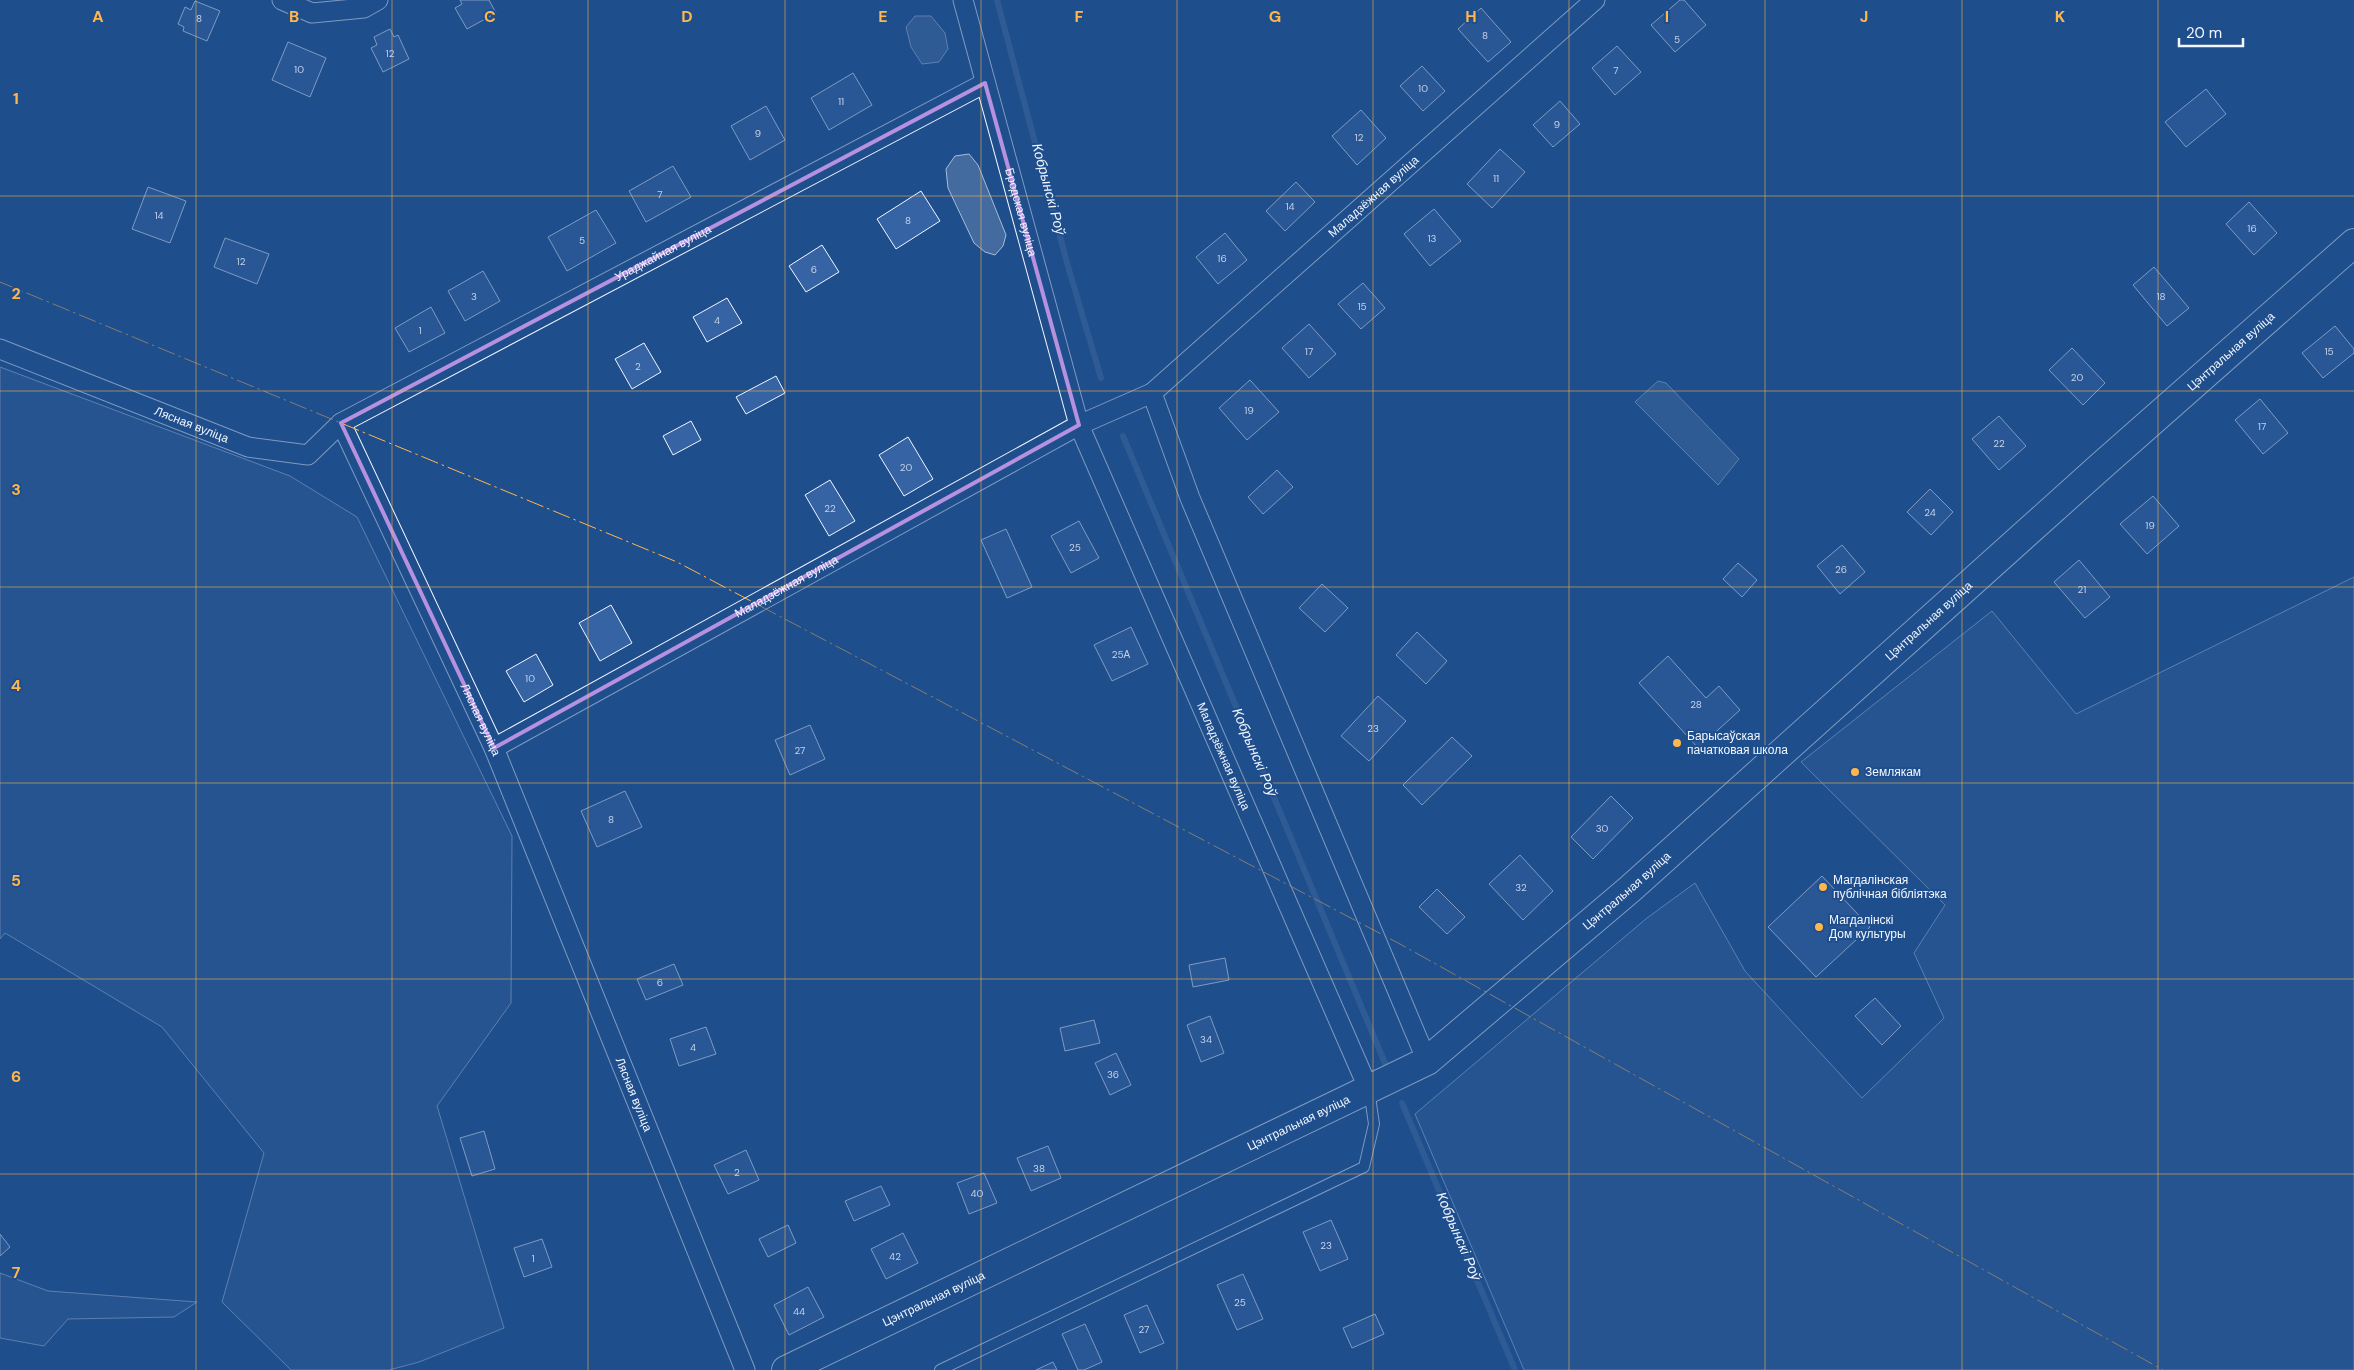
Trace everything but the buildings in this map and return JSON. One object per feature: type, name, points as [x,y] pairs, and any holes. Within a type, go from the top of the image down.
[{"type":"street","points":[[282,0],[312,13],[364,8],[378,0]]},
{"type":"street","name":"Бродская вуліца","points":[[963,0],[1079,425]]},
{"type":"street","name":"Маладзёжная вуліца","points":[[494,748],[1079,425],[1152,393],[1595,0]]},
{"type":"street","name":"Ураджайная вуліца","points":[[341,422],[985,83]]},
{"type":"street","name":"Цэнтральная вуліца","points":[[786,1370],[1369,1090],[1427,1060],[1630,889],[2100,467],[2354,243]]},
{"type":"street","name":"Лясная вуліца","points":[[0,349],[248,447],[308,455],[341,422],[494,748],[745,1370]]},
{"type":"street","points":[[1152,393],[1190,498],[1427,1060]]},
{"type":"street","name":"Маладзёжная вуліца","points":[[1079,425],[1369,1090]]},
{"type":"lane","points":[[940,1370],[1364,1167],[1374,1124],[1369,1090]]},
{"type":"highlighted area","points":[[985,83],[1079,425],[494,748],[341,423]]},
{"type":"shaded area","points":[[915,16],[931,16],[945,33],[948,49],[939,62],[922,64],[911,47],[906,27]]},
{"type":"shaded area","points":[[969,154],[978,165],[1006,235],[1003,246],[995,255],[985,252],[974,243],[948,188],[946,169],[955,156]]},
{"type":"shaded area","points":[[0,367],[290,476],[357,517],[512,836],[511,1003],[437,1106],[504,1328],[419,1362],[389,1370],[291,1370],[222,1302],[264,1153],[162,1027],[5,933],[0,939]]},
{"type":"shaded area","points":[[1658,381],[1666,383],[1739,459],[1718,485],[1635,402]]},
{"type":"shaded area","points":[[2354,577],[2354,1370],[1524,1370],[1415,1114],[1647,918],[1695,883],[1745,971],[1862,1098],[1944,1018],[1914,953],[1945,905],[1801,762],[1992,611],[2076,714]]},
{"type":"shaded area","points":[[0,1273],[48,1291],[197,1302],[174,1317],[68,1319],[44,1346],[0,1338]]},
{"type":"waterway","name":"Кобрынскі Роў","points":[[997,0],[1067,263],[1101,378]]},
{"type":"waterway","name":"Кобрынскі Роў","points":[[1123,436],[1387,1068]]},
{"type":"waterway","name":"Кобрынскі Роў","points":[[1402,1103],[1515,1370]]},
{"type":"power","points":[[0,282],[677,562],[1400,944],[2163,1370]]},
{"type":"place","name":"Барысаўская пачатковая школа","points":[[1677,743]]},
{"type":"place","name":"Землякам","points":[[1855,772]]},
{"type":"place","name":"Магдалінская публічная бібліятэка","points":[[1823,887]]},
{"type":"place","name":"Магдалінскі Дом культуры","points":[[1819,927]]}]
